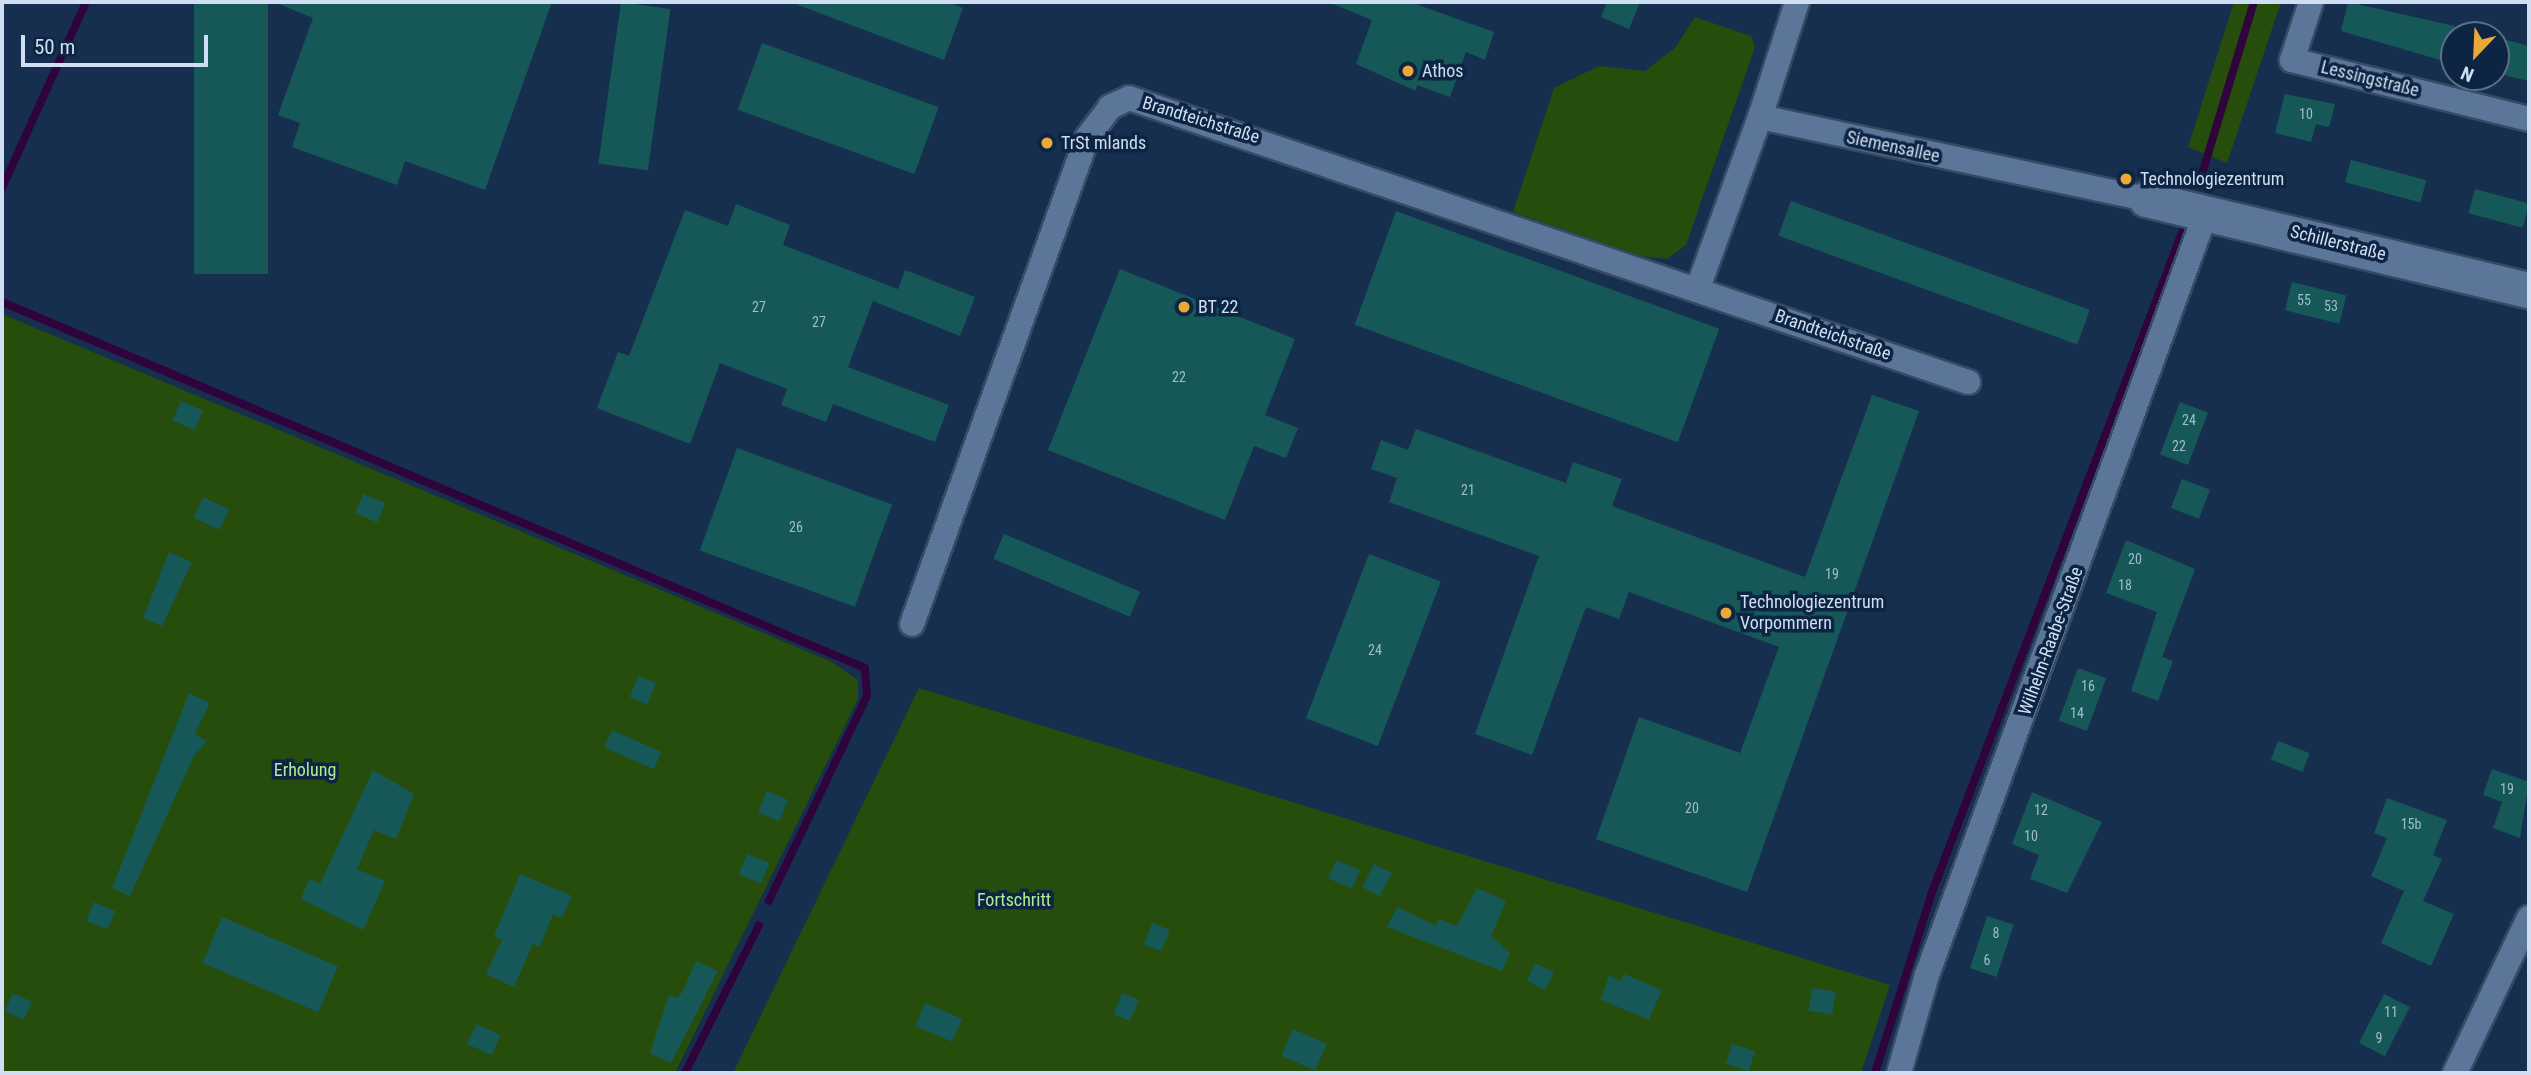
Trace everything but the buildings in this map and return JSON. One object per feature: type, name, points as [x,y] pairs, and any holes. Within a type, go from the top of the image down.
[{"type":"street","points":[[1698,288],[1760,117],[1797,2]]},
{"type":"street","name":"Lessingstraße","points":[[2311,2],[2292,60],[2529,119]]},
{"type":"street","name":"Brandteichstraße","points":[[912,624],[1087,138],[1110,107],[1129,98],[1698,288],[1969,382]]},
{"type":"street","name":"Siemensallee","points":[[1760,117],[2146,199]]},
{"type":"street","name":"Schillerstraße","points":[[2146,199],[2207,210],[2529,290]]},
{"type":"street","name":"Wilhelm-Raabe-Straße","points":[[1899,1073],[1927,975],[2207,210]]},
{"type":"street","points":[[2455,1073],[2529,918]]},
{"type":"green space","points":[[2234,2],[2281,2],[2227,163],[2188,147]]},
{"type":"green space","points":[[1695,17],[1751,36],[1755,47],[1686,245],[1667,259],[1641,256],[1513,212],[1554,88],[1599,66],[1645,71],[1675,48]]},
{"type":"green space","name":"Erholung","points":[[2,314],[830,661],[858,680],[858,699],[675,1073],[2,1073]]},
{"type":"green space","name":"Fortschritt","points":[[919,688],[1890,985],[1861,1073],[733,1073]]},
{"type":"waterway","points":[[2,188],[86,2]]},
{"type":"waterway","points":[[2202,174],[2254,2]]},
{"type":"waterway","points":[[1875,1073],[1931,895],[2183,230]]},
{"type":"waterway","points":[[2,302],[865,668],[867,696],[769,901]]},
{"type":"waterway","points":[[685,1073],[759,925]]},
{"type":"place","name":"Athos","points":[[1408,71]]},
{"type":"place","name":"TrSt mlands","points":[[1047,143]]},
{"type":"place","name":"Technologiezentrum","points":[[2126,179]]},
{"type":"place","name":"BT 22","points":[[1184,307]]},
{"type":"place","name":"Technologiezentrum Vorpommern","points":[[1726,613]]}]
